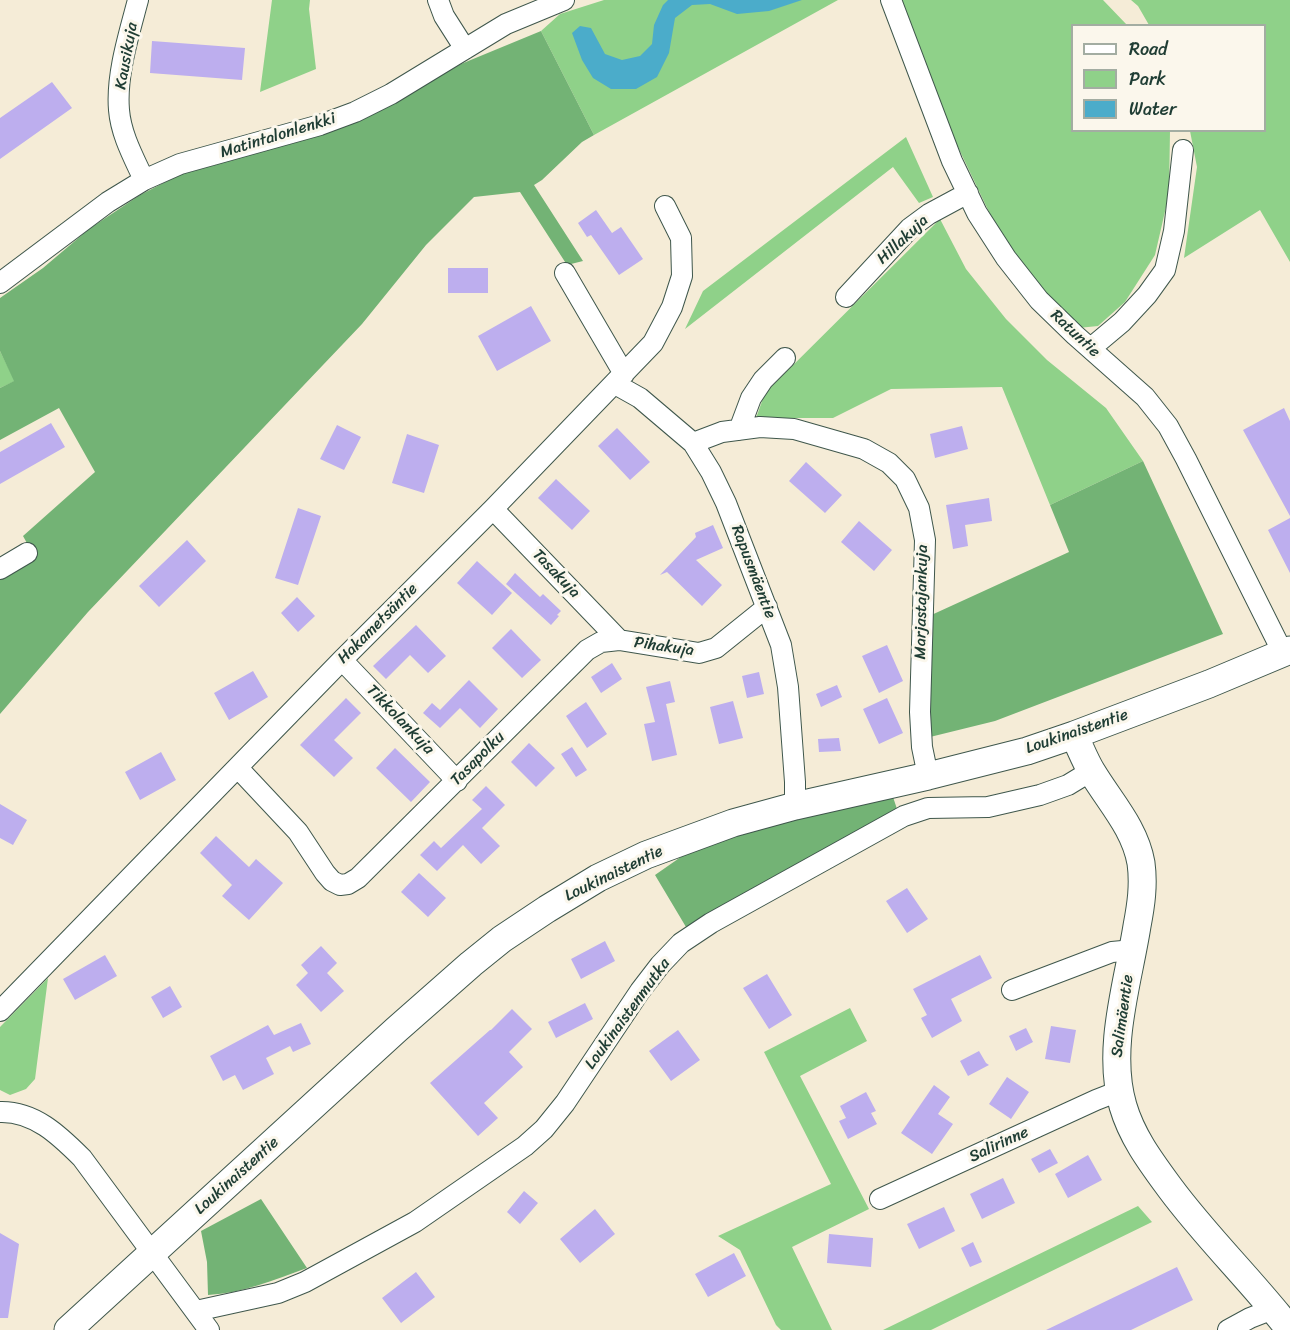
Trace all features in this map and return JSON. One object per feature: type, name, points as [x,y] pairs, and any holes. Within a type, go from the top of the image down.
[{"type":"street","name":"Kausikuja","points":[[138,0],[122,63],[119,110],[124,134],[144,180]]},
{"type":"street","points":[[438,0],[444,16],[465,49]]},
{"type":"street","name":"Matintalonlenkki","points":[[0,283],[108,202],[144,180],[180,164],[320,125],[355,112],[391,94],[506,24],[564,0]]},
{"type":"street","name":"Ratuntie","points":[[891,0],[952,161],[978,213],[1006,258],[1039,300],[1145,397],[1168,426],[1286,652]]},
{"type":"street","points":[[1091,348],[1122,322],[1147,295],[1165,270],[1174,231],[1183,150]]},
{"type":"street","name":"Hillakuja","points":[[846,297],[910,228],[929,214],[968,193]]},
{"type":"street","name":"Hakametsäntie","points":[[0,1011],[653,343],[672,307],[682,276],[681,238],[664,206]]},
{"type":"street","points":[[565,273],[620,379]]},
{"type":"street","points":[[739,430],[751,398],[763,380],[785,358]]},
{"type":"street","name":"Rapusmäentie","points":[[620,379],[693,444],[711,472],[726,503],[781,645],[788,687],[795,806]]},
{"type":"street","name":"Marjastajankuja","points":[[693,444],[722,432],[760,427],[794,429],[864,448],[888,463],[906,479],[919,508],[925,540],[920,712],[922,747],[927,776]]},
{"type":"street","name":"Tasakuja","points":[[493,509],[619,640]]},
{"type":"street","points":[[0,569],[27,553]]},
{"type":"street","name":"Pihakuja","points":[[619,640],[699,653],[716,648],[767,607]]},
{"type":"street","name":"Tasapolku","points":[[238,768],[298,832],[332,881],[340,885],[348,884],[358,878],[587,650],[601,642],[619,640]]},
{"type":"street","name":"Loukinaistentie","points":[[68,1330],[429,1000],[502,939],[598,878],[646,855],[733,823],[1027,751],[1209,684],[1286,652]]},
{"type":"street","name":"Tikkolankuja","points":[[342,660],[457,781]]},
{"type":"street","name":"Salimäentie","points":[[1074,735],[1091,771],[1119,812],[1133,839],[1141,862],[1143,890],[1122,1005],[1116,1053],[1119,1091],[1131,1128],[1147,1157],[1193,1219],[1290,1330]]},
{"type":"street","name":"Loukinaistenmutka","points":[[196,1311],[278,1293],[305,1282],[416,1222],[525,1146],[544,1129],[565,1103],[660,965],[681,944],[711,923],[904,816],[928,808],[988,807],[1040,795],[1068,785],[1091,771]]},
{"type":"street","points":[[1012,990],[1112,952],[1133,950]]},
{"type":"street","name":"Salirinne","points":[[880,1199],[1119,1091]]},
{"type":"street","points":[[0,1112],[10,1112],[37,1121],[57,1133],[82,1158],[209,1330]]},
{"type":"street","points":[[1228,1330],[1274,1309]]},
{"type":"green space","points":[[272,0],[310,0],[316,69],[260,92]]},
{"type":"green space","points":[[604,0],[838,0],[594,135],[541,31],[560,14]]},
{"type":"green space","points":[[902,0],[1103,0],[1126,24],[1071,24],[1071,132],[1170,132],[1169,194],[1155,255],[1125,302],[1098,326],[1078,328],[1025,272],[989,212],[947,124]]},
{"type":"green space","points":[[1131,0],[1290,0],[1290,262],[1260,210],[1184,258],[1197,167],[1190,132],[1266,132],[1266,24],[1148,24],[1138,6]]},
{"type":"green space","points":[[541,31],[594,135],[582,142],[534,185],[583,261],[567,265],[520,192],[474,197],[426,245],[362,324],[88,612],[0,714],[0,579],[33,554],[23,536],[95,472],[59,408],[0,440],[0,388],[14,381],[0,351],[0,298],[43,268],[89,229],[140,195],[183,173],[321,135],[383,108],[461,64]]},
{"type":"green space","points":[[906,137],[933,197],[919,203],[893,167],[685,329],[703,291]]},
{"type":"green space","points":[[940,219],[966,269],[1006,319],[1047,360],[1106,408],[1143,461],[1050,505],[1002,387],[891,389],[833,418],[756,418],[765,393]]},
{"type":"green space","points":[[0,351],[15,381],[0,388]]},
{"type":"green space","points":[[1143,461],[1223,634],[995,721],[930,737],[927,617],[1069,552],[1050,505]]},
{"type":"green space","points":[[893,797],[897,809],[686,927],[655,875],[698,845],[790,815]]},
{"type":"green space","points":[[48,978],[35,1079],[26,1089],[10,1095],[0,1090],[0,1027]]},
{"type":"green space","points":[[850,1008],[867,1041],[800,1076],[869,1209],[792,1247],[832,1330],[781,1330],[776,1325],[740,1250],[718,1236],[831,1184],[764,1052]]},
{"type":"green space","points":[[261,1199],[307,1268],[246,1289],[208,1295],[207,1262],[201,1231]]},
{"type":"green space","points":[[1138,1206],[1152,1222],[931,1330],[883,1330]]},
{"type":"water","points":[[668,0],[802,0],[769,11],[737,14],[710,4],[692,5],[675,18],[669,53],[657,77],[636,89],[611,89],[593,78],[582,60],[572,33],[580,26],[591,28],[605,54],[622,60],[640,56],[652,44],[654,25],[663,5]]},
{"type":"building","points":[[152,41],[245,48],[242,80],[150,73]]},
{"type":"building","points":[[52,82],[72,108],[0,159],[0,118]]},
{"type":"building","points":[[596,210],[612,233],[621,227],[643,259],[619,275],[591,235],[587,237],[578,223]]},
{"type":"building","points":[[448,268],[488,268],[488,293],[448,293]]},
{"type":"building","points":[[531,306],[551,341],[497,371],[478,336]]},
{"type":"building","points":[[1284,408],[1290,421],[1290,516],[1243,430]]},
{"type":"building","points":[[51,423],[65,447],[0,484],[0,452]]},
{"type":"building","points":[[337,425],[361,437],[344,470],[320,459]]},
{"type":"building","points":[[962,426],[968,449],[935,458],[930,434]]},
{"type":"building","points":[[617,428],[650,462],[630,480],[598,446]]},
{"type":"building","points":[[407,434],[439,445],[424,493],[392,483]]},
{"type":"building","points":[[806,462],[842,495],[825,513],[789,481]]},
{"type":"building","points":[[556,479],[590,511],[572,530],[538,498]]},
{"type":"building","points":[[989,498],[992,521],[965,525],[968,546],[953,549],[946,505]]},
{"type":"building","points":[[298,508],[321,516],[298,585],[275,578]]},
{"type":"building","points":[[1290,518],[1290,573],[1268,530]]},
{"type":"building","points":[[859,521],[892,550],[874,571],[841,542]]},
{"type":"building","points":[[713,525],[723,548],[696,560],[722,585],[702,606],[667,572],[660,575],[696,537],[695,533]]},
{"type":"building","points":[[187,540],[206,561],[159,607],[139,586]]},
{"type":"building","points":[[477,561],[512,593],[492,615],[457,583]]},
{"type":"building","points":[[515,573],[540,597],[543,594],[561,611],[551,625],[506,584]]},
{"type":"building","points":[[297,597],[315,616],[298,632],[281,613]]},
{"type":"building","points":[[416,625],[446,656],[428,673],[410,655],[386,679],[373,666]]},
{"type":"building","points":[[511,629],[541,660],[522,678],[492,648]]},
{"type":"building","points":[[887,645],[903,681],[879,693],[862,656]]},
{"type":"building","points":[[612,663],[622,679],[601,693],[591,677]]},
{"type":"building","points":[[253,671],[268,697],[229,720],[214,693]]},
{"type":"building","points":[[759,672],[764,694],[747,698],[742,676]]},
{"type":"building","points":[[469,680],[498,709],[480,728],[460,708],[440,728],[423,713],[432,703],[440,710]]},
{"type":"building","points":[[670,681],[675,702],[666,704],[677,755],[652,761],[644,724],[655,722],[646,687]]},
{"type":"building","points":[[837,685],[842,697],[821,707],[816,694]]},
{"type":"building","points":[[346,698],[361,713],[334,740],[353,758],[334,777],[300,745]]},
{"type":"building","points":[[887,698],[903,733],[879,744],[863,709]]},
{"type":"building","points":[[733,701],[743,738],[719,744],[710,707]]},
{"type":"building","points":[[586,702],[607,734],[587,748],[566,716]]},
{"type":"building","points":[[839,738],[841,751],[819,752],[818,739]]},
{"type":"building","points":[[529,743],[555,768],[536,787],[511,762]]},
{"type":"building","points":[[572,747],[587,770],[576,777],[561,754]]},
{"type":"building","points":[[395,748],[430,782],[411,802],[376,768]]},
{"type":"building","points":[[161,752],[176,780],[140,800],[125,772]]},
{"type":"building","points":[[486,786],[505,805],[482,828],[500,846],[481,864],[463,845],[437,871],[420,855],[434,841],[441,848],[482,809],[472,800]]},
{"type":"building","points":[[0,804],[27,820],[13,845],[0,838]]},
{"type":"building","points":[[216,836],[249,867],[256,859],[283,883],[249,920],[222,896],[232,885],[200,853]]},
{"type":"building","points":[[419,873],[446,898],[428,917],[401,892]]},
{"type":"building","points":[[907,888],[928,919],[907,933],[886,901]]},
{"type":"building","points":[[605,941],[615,961],[581,979],[571,959]]},
{"type":"building","points":[[321,946],[337,963],[327,973],[344,991],[321,1012],[296,985],[308,973],[301,965]]},
{"type":"building","points":[[105,955],[117,976],[75,1000],[63,979]]},
{"type":"building","points":[[980,955],[992,978],[951,999],[962,1021],[932,1038],[921,1018],[927,1015],[913,989]]},
{"type":"building","points":[[767,974],[792,1015],[769,1029],[743,988]]},
{"type":"building","points":[[170,986],[182,1007],[163,1018],[151,997]]},
{"type":"building","points":[[585,1003],[593,1019],[556,1038],[548,1022]]},
{"type":"building","points":[[512,1009],[532,1029],[509,1052],[523,1067],[484,1103],[498,1118],[478,1136],[430,1083]]},
{"type":"building","points":[[301,1023],[311,1044],[293,1052],[290,1046],[266,1058],[274,1074],[243,1090],[235,1075],[223,1081],[210,1056],[268,1025],[274,1035]]},
{"type":"building","points":[[1051,1026],[1076,1030],[1070,1063],[1045,1059]]},
{"type":"building","points":[[1026,1028],[1033,1042],[1016,1051],[1009,1036]]},
{"type":"building","points":[[678,1030],[700,1060],[671,1081],[649,1051]]},
{"type":"building","points":[[979,1051],[989,1065],[968,1076],[960,1061]]},
{"type":"building","points":[[1007,1077],[1029,1092],[1011,1119],[989,1104]]},
{"type":"building","points":[[934,1085],[950,1097],[938,1114],[953,1124],[932,1154],[901,1133]]},
{"type":"building","points":[[866,1092],[876,1111],[871,1113],[877,1124],[848,1139],[839,1121],[846,1118],[840,1106]]},
{"type":"building","points":[[1050,1149],[1058,1163],[1039,1173],[1031,1159]]},
{"type":"building","points":[[1088,1155],[1102,1180],[1068,1198],[1055,1174]]},
{"type":"building","points":[[1003,1178],[1015,1203],[982,1219],[970,1194]]},
{"type":"building","points":[[524,1191],[538,1203],[520,1224],[507,1212]]},
{"type":"building","points":[[944,1207],[955,1231],[919,1249],[907,1224]]},
{"type":"building","points":[[595,1209],[615,1234],[580,1263],[560,1239]]},
{"type":"building","points":[[0,1233],[19,1244],[8,1318],[0,1318]]},
{"type":"building","points":[[829,1234],[873,1238],[871,1267],[827,1263]]},
{"type":"building","points":[[973,1242],[982,1262],[970,1267],[961,1248]]},
{"type":"building","points":[[734,1253],[746,1276],[708,1297],[695,1274]]},
{"type":"building","points":[[1177,1267],[1193,1300],[1131,1330],[1046,1330]]},
{"type":"building","points":[[416,1272],[435,1297],[401,1323],[382,1298]]}]
